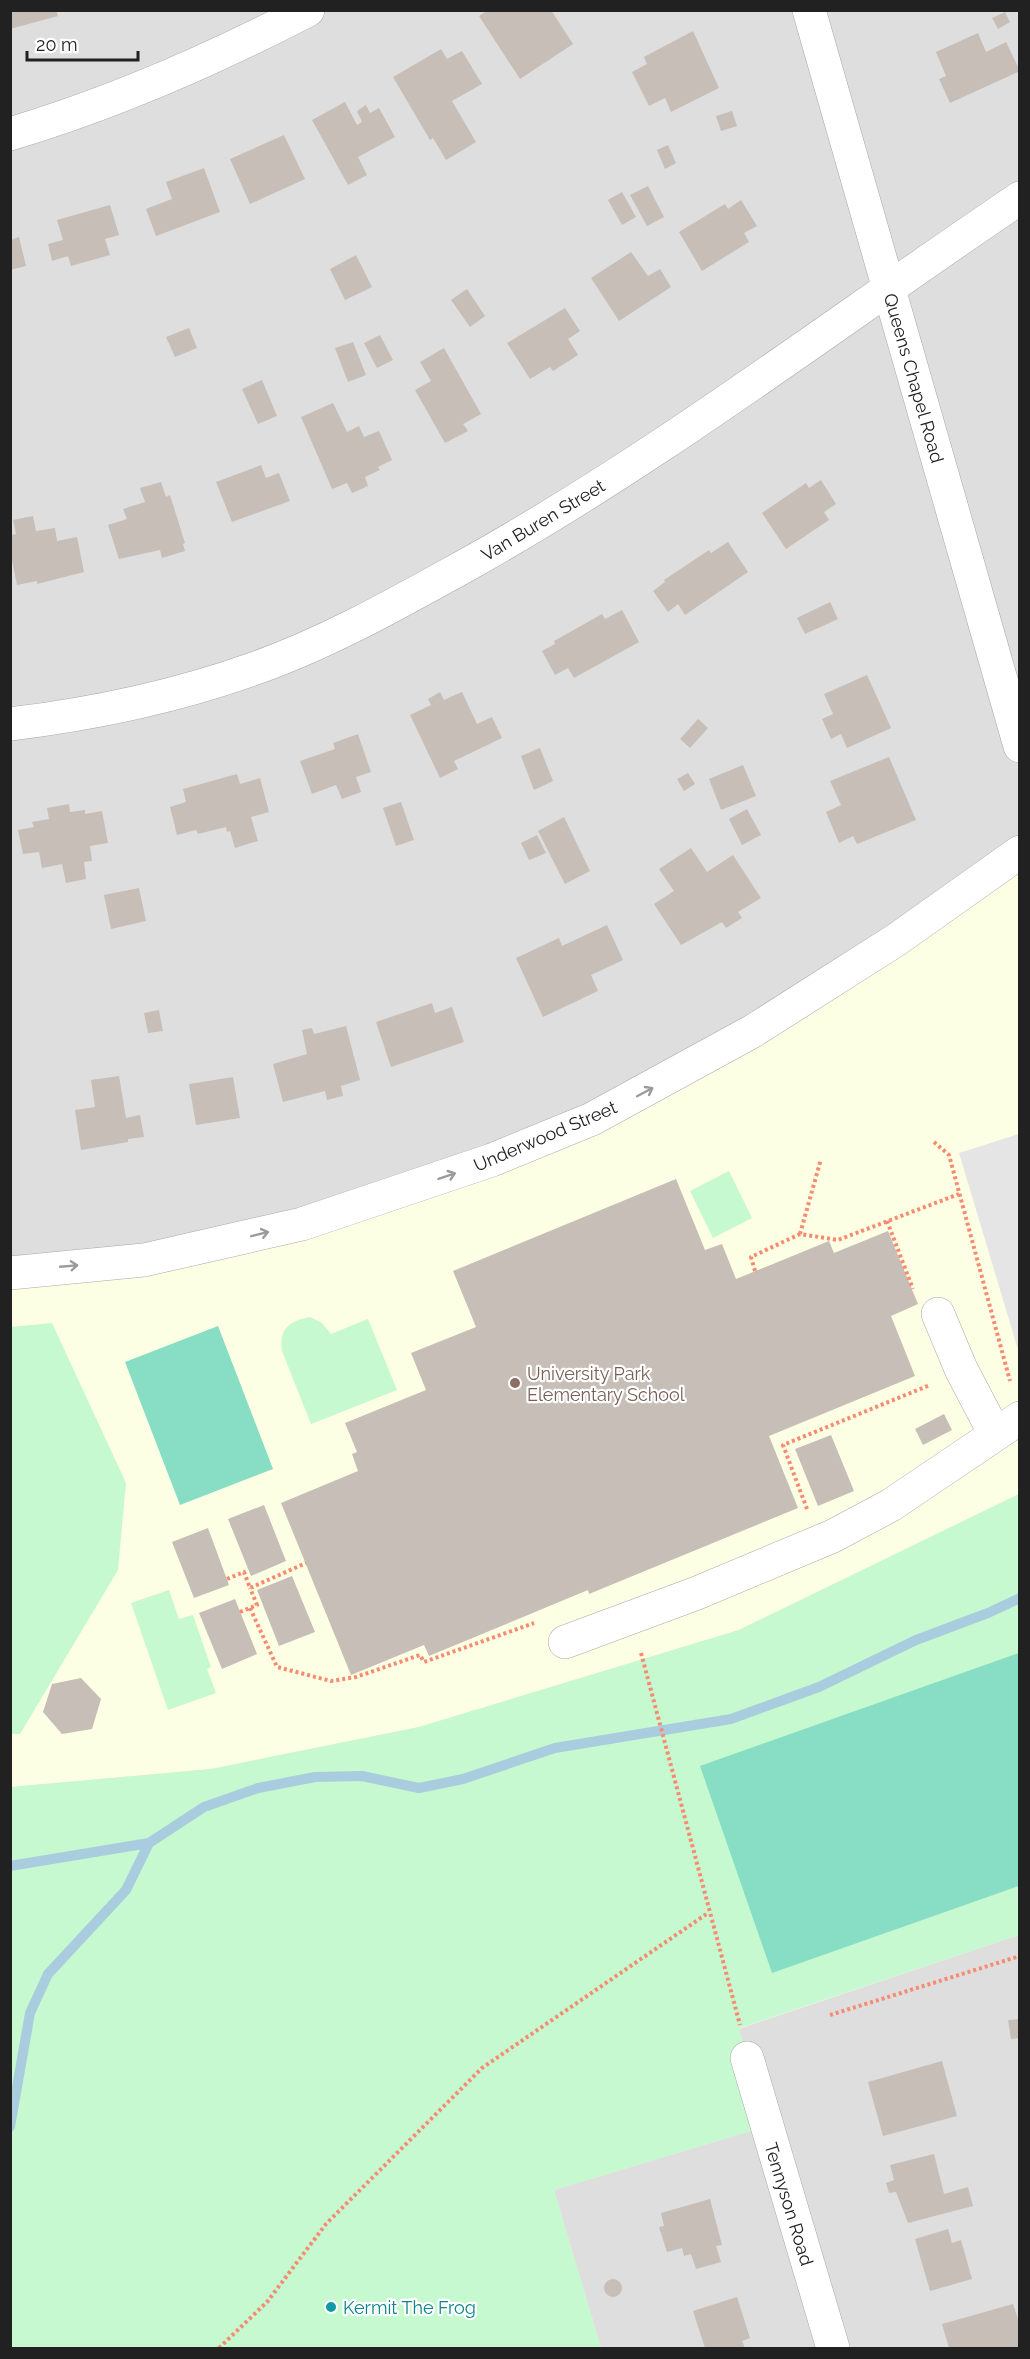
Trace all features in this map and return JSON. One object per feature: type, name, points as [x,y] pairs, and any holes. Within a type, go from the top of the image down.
[{"type":"street","points":[[10,134],[50,122],[188,68],[308,10]]},
{"type":"street","name":"Queens Chapel Road","points":[[809,10],[1020,746]]},
{"type":"street","name":"Van Buren Street","points":[[10,724],[118,708],[180,692],[254,669],[357,623],[508,542],[649,455],[888,287],[1020,198]]},
{"type":"street","name":"Underwood Street","points":[[10,1273],[144,1260],[302,1224],[492,1160],[592,1119],[762,1025],[897,940],[1020,852]]},
{"type":"street","points":[[565,1642],[833,1536],[891,1505],[1008,1426],[961,1369],[938,1314]]},
{"type":"street","name":"Tennyson Road","points":[[747,2058],[833,2349]]},
{"type":"path","points":[[934,1142],[949,1155],[1011,1386]]},
{"type":"path","points":[[800,1233],[821,1159]]},
{"type":"path","points":[[755,1271],[751,1257],[800,1233],[838,1240],[959,1194]]},
{"type":"path","points":[[809,1515],[783,1445],[926,1386],[961,1369]]},
{"type":"path","points":[[250,1588],[306,1563]]},
{"type":"path","points":[[227,1579],[244,1572],[247,1574],[250,1588],[255,1593],[257,1605],[240,1612]]},
{"type":"path","points":[[250,1608],[277,1667],[331,1681],[356,1677],[420,1655],[424,1662],[536,1622]]},
{"type":"path","points":[[632,1617],[708,1913],[739,2018],[747,2058]]},
{"type":"path","points":[[219,2349],[267,2302],[326,2223],[482,2068],[708,1913]]},
{"type":"path","points":[[830,2015],[1020,1956]]},
{"type":"shaded area","points":[[10,11],[1019,11],[1019,852],[753,1031],[400,1192],[11,1273]]},
{"type":"shaded area","name":"University Park Elementary School","points":[[1019,864],[1019,1494],[739,1630],[419,1727],[211,1769],[11,1787],[10,1273],[225,1246],[592,1119]]},
{"type":"shaded area","points":[[1020,1134],[1019,1353],[959,1153]]},
{"type":"shaded area","points":[[1019,1935],[1019,2348],[601,2348],[554,2190],[767,2126],[739,2029]]},
{"type":"green space","points":[[729,1171],[752,1218],[713,1238],[690,1191]]},
{"type":"green space","points":[[310,1317],[322,1323],[331,1334],[368,1319],[397,1390],[311,1424],[282,1351],[281,1343],[287,1327],[296,1321]]},
{"type":"green space","points":[[52,1323],[126,1483],[118,1570],[20,1734],[11,1734],[11,1327]]},
{"type":"green space","points":[[218,1326],[273,1469],[180,1505],[125,1362]]},
{"type":"green space","points":[[1019,1494],[1019,1935],[739,2028],[767,2126],[554,2190],[601,2348],[11,2348],[11,1787],[211,1769],[419,1727],[739,1630]]},
{"type":"green space","points":[[169,1590],[179,1619],[193,1615],[211,1667],[207,1669],[216,1693],[168,1710],[131,1603]]},
{"type":"green space","points":[[1019,1653],[1019,1886],[772,1973],[700,1766]]},
{"type":"building","points":[[10,10],[56,10],[58,16],[10,29]]},
{"type":"building","points":[[488,10],[551,10],[573,44],[520,79],[479,16]]},
{"type":"building","points":[[1005,12],[1010,22],[998,29],[992,18]]},
{"type":"building","points":[[693,31],[719,88],[671,112],[665,98],[649,106],[632,72],[647,64],[644,57]]},
{"type":"building","points":[[978,33],[986,52],[1006,42],[1020,71],[950,103],[939,79],[946,76],[936,52]]},
{"type":"building","points":[[441,49],[447,59],[462,51],[482,84],[452,101],[476,142],[446,160],[433,138],[430,140],[393,77]]},
{"type":"building","points":[[345,102],[357,125],[362,122],[357,111],[366,105],[370,113],[379,108],[395,137],[358,157],[367,175],[348,185],[312,120]]},
{"type":"building","points":[[732,111],[737,126],[721,131],[716,116]]},
{"type":"building","points":[[284,135],[305,179],[250,204],[230,159]]},
{"type":"building","points":[[668,145],[676,163],[665,169],[657,150]]},
{"type":"building","points":[[204,168],[220,212],[156,236],[146,209],[172,199],[166,182]]},
{"type":"building","points":[[648,186],[664,217],[647,226],[630,195]]},
{"type":"building","points":[[622,192],[636,217],[622,225],[608,200]]},
{"type":"building","points":[[741,200],[757,226],[744,233],[749,242],[702,271],[679,232],[725,204],[728,209]]},
{"type":"building","points":[[110,205],[119,235],[105,239],[110,255],[71,266],[68,256],[52,261],[48,244],[63,240],[57,220]]},
{"type":"building","points":[[19,237],[26,266],[10,270],[10,240]]},
{"type":"building","points":[[631,252],[648,276],[660,269],[671,287],[619,321],[591,278]]},
{"type":"building","points":[[356,255],[372,287],[345,300],[330,269]]},
{"type":"building","points":[[467,289],[485,316],[470,327],[451,300]]},
{"type":"building","points":[[565,308],[580,331],[568,339],[578,355],[553,371],[550,367],[530,379],[507,343]]},
{"type":"building","points":[[189,328],[197,348],[175,357],[166,337]]},
{"type":"building","points":[[380,335],[393,360],[377,368],[364,343]]},
{"type":"building","points":[[353,342],[366,375],[348,382],[335,348]]},
{"type":"building","points":[[444,348],[481,414],[463,424],[468,431],[445,443],[415,390],[431,381],[420,362]]},
{"type":"building","points":[[262,380],[277,416],[258,424],[242,389]]},
{"type":"building","points":[[333,403],[347,432],[359,426],[364,437],[379,431],[392,460],[378,467],[380,470],[365,477],[368,486],[352,493],[347,483],[332,489],[301,417]]},
{"type":"building","points":[[261,465],[266,478],[279,473],[290,501],[232,522],[216,482]]},
{"type":"building","points":[[821,480],[836,504],[824,512],[829,520],[786,549],[762,513],[806,483],[809,488]]},
{"type":"building","points":[[161,482],[166,497],[170,495],[185,543],[183,544],[185,551],[162,558],[160,550],[119,559],[108,525],[127,519],[123,509],[145,502],[140,488]]},
{"type":"building","points":[[33,516],[36,531],[55,528],[57,541],[77,537],[84,572],[37,584],[37,581],[17,585],[10,550],[10,535],[16,534],[13,520]]},
{"type":"building","points":[[728,542],[748,572],[685,615],[678,604],[668,612],[653,591],[665,582],[664,580],[709,550],[711,553]]},
{"type":"building","points":[[830,602],[838,619],[805,634],[797,618]]},
{"type":"building","points":[[622,610],[639,642],[574,678],[568,668],[555,675],[542,651],[555,644],[554,641],[602,614],[605,619]]},
{"type":"building","points":[[867,675],[891,728],[847,748],[841,734],[831,739],[822,719],[833,714],[824,694]]},
{"type":"building","points":[[440,692],[444,700],[462,692],[477,724],[492,717],[502,738],[454,761],[458,769],[440,778],[410,715],[431,705],[428,699]]},
{"type":"building","points":[[698,719],[708,728],[690,748],[680,739]]},
{"type":"building","points":[[358,734],[371,772],[356,777],[361,792],[342,799],[336,785],[312,794],[300,761],[335,749],[333,743]]},
{"type":"building","points":[[540,748],[553,781],[534,790],[521,756]]},
{"type":"building","points":[[889,757],[916,820],[857,844],[853,836],[839,843],[826,812],[841,805],[830,781]]},
{"type":"building","points":[[743,765],[756,796],[721,810],[709,779]]},
{"type":"building","points":[[688,773],[695,784],[684,791],[677,779]]},
{"type":"building","points":[[237,774],[240,784],[260,778],[269,812],[251,817],[258,841],[235,848],[230,831],[227,832],[226,827],[198,834],[196,830],[177,835],[170,807],[186,802],[183,789]]},
{"type":"building","points":[[401,802],[414,840],[396,846],[383,808]]},
{"type":"building","points":[[69,804],[70,812],[85,810],[85,814],[102,811],[108,843],[90,846],[92,861],[84,862],[86,879],[66,883],[62,864],[42,868],[39,852],[23,854],[18,830],[34,827],[32,822],[49,819],[47,808]]},
{"type":"building","points":[[747,809],[761,835],[742,845],[729,819]]},
{"type":"building","points":[[564,817],[590,871],[565,884],[538,831]]},
{"type":"building","points":[[537,835],[546,853],[529,860],[521,843]]},
{"type":"building","points":[[691,848],[707,872],[733,855],[761,898],[738,912],[742,918],[726,928],[722,922],[681,945],[654,904],[674,891],[659,869]]},
{"type":"building","points":[[139,888],[146,921],[111,929],[104,895]]},
{"type":"building","points":[[607,925],[623,960],[591,975],[598,991],[543,1017],[516,958],[559,938],[562,946]]},
{"type":"building","points":[[432,1003],[435,1013],[452,1007],[464,1042],[391,1067],[376,1022]]},
{"type":"building","points":[[159,1010],[163,1031],[148,1033],[144,1013]]},
{"type":"building","points":[[346,1026],[360,1080],[341,1086],[343,1096],[327,1100],[325,1091],[283,1102],[273,1064],[307,1054],[302,1030],[312,1028],[314,1034]]},
{"type":"building","points":[[119,1076],[126,1118],[140,1115],[144,1137],[81,1150],[75,1110],[95,1107],[91,1080]]},
{"type":"building","points":[[233,1077],[240,1118],[196,1125],[189,1084]]},
{"type":"building","name":"University Park Elementary School","points":[[676,1179],[705,1250],[722,1244],[736,1279],[829,1241],[834,1253],[888,1231],[918,1304],[891,1316],[915,1376],[769,1436],[798,1508],[589,1594],[588,1590],[429,1656],[424,1645],[351,1675],[281,1503],[358,1471],[352,1454],[357,1452],[345,1423],[426,1390],[411,1353],[476,1327],[453,1271]]},
{"type":"building","points":[[944,1414],[952,1430],[923,1445],[915,1429]]},
{"type":"building","points":[[831,1435],[854,1491],[818,1506],[795,1449]]},
{"type":"building","points":[[264,1505],[286,1561],[251,1576],[228,1519]]},
{"type":"building","points":[[208,1528],[229,1585],[194,1598],[172,1542]]},
{"type":"building","points":[[292,1576],[315,1632],[279,1646],[257,1590]]},
{"type":"building","points":[[235,1599],[257,1654],[222,1669],[199,1613]]},
{"type":"building","points":[[81,1678],[101,1699],[92,1729],[62,1734],[43,1712],[52,1684]]},
{"type":"building","points":[[1020,2019],[1020,2038],[1011,2039],[1008,2020]]},
{"type":"building","points":[[942,2061],[957,2116],[883,2136],[868,2082]]},
{"type":"building","points":[[934,2154],[944,2194],[968,2187],[973,2206],[908,2223],[896,2192],[889,2193],[886,2183],[894,2180],[890,2165]]},
{"type":"building","points":[[710,2199],[722,2245],[716,2246],[721,2262],[696,2269],[691,2254],[684,2256],[682,2248],[667,2252],[659,2227],[664,2226],[661,2213]]},
{"type":"building","points":[[948,2229],[952,2243],[961,2240],[972,2279],[930,2291],[915,2239]]},
{"type":"building","points":[[609,2279],[617,2279],[622,2284],[620,2295],[609,2297],[604,2292],[604,2284]]},
{"type":"building","points":[[737,2297],[750,2338],[742,2341],[745,2348],[705,2348],[693,2311]]},
{"type":"building","points":[[1013,2304],[1020,2325],[1020,2348],[949,2348],[942,2324]]},
{"type":"waterway","points":[[10,2127],[30,2013],[48,1974],[126,1890],[149,1843],[204,1807],[258,1788],[315,1777],[362,1776],[419,1788],[463,1779],[555,1748],[731,1719],[819,1687],[916,1640],[988,1613],[1020,1598]]},
{"type":"waterway","points":[[10,1866],[149,1843]]},
{"type":"place","name":"University Park Elementary School","points":[[515,1383]]},
{"type":"place","name":"Kermit The Frog","points":[[331,2307]]}]
